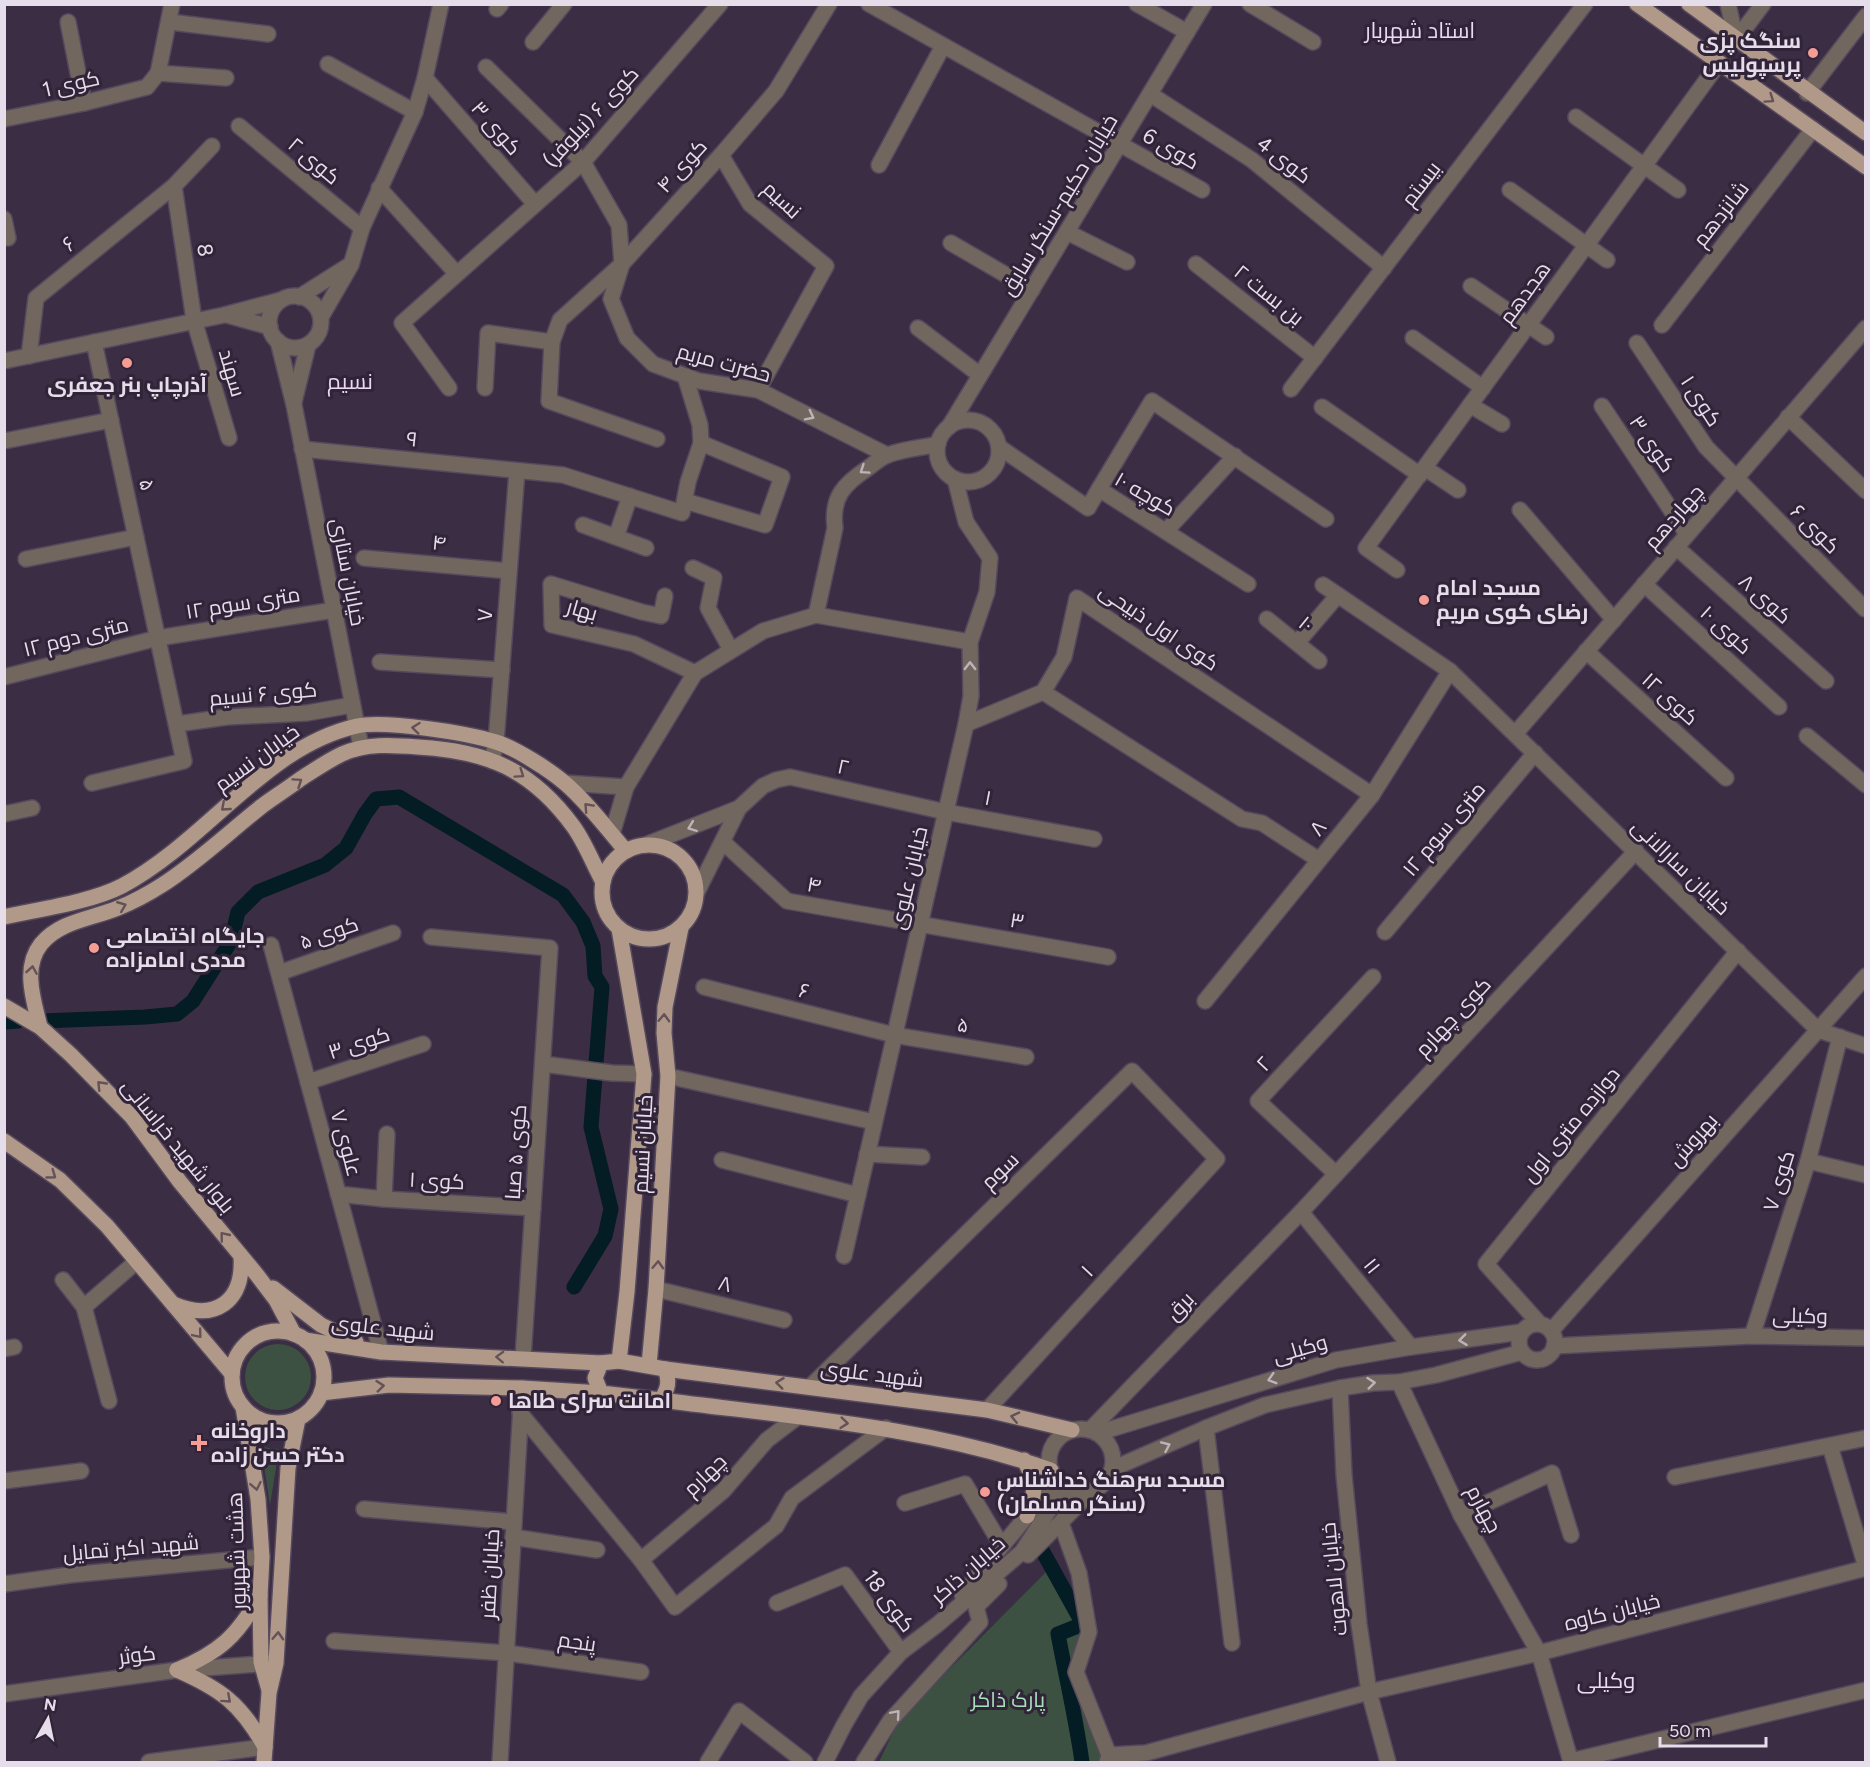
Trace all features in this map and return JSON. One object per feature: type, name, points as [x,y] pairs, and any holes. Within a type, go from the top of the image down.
[{"type":"main road","points":[[1637,4],[1866,167]]},
{"type":"main road","points":[[1689,4],[1866,134]]},
{"type":"main road","name":"خیابان نسیم","points":[[4,917],[100,895],[121,886],[178,849],[248,787],[283,760],[315,741],[357,726],[379,724],[447,731],[496,742],[565,783],[626,851]]},
{"type":"main road","name":"خیابان نسیم","points":[[40,1027],[30,978],[34,958],[40,946],[51,934],[67,924],[116,909],[163,885],[264,805],[325,763],[361,747],[386,745],[440,748],[508,766],[540,788],[574,827],[603,882]]},
{"type":"main road","points":[[645,845],[664,847],[681,857],[693,873],[697,892],[693,912],[681,928],[667,936],[650,939],[634,937],[619,928],[608,915],[603,899],[603,882],[611,864],[626,851],[645,845]]},
{"type":"main road","name":"خیابان نسیم","points":[[619,928],[644,1074],[627,1292],[619,1361]]},
{"type":"main road","name":"خیابان نسیم","points":[[648,1365],[656,1289],[668,1076],[664,1033],[665,1007],[681,928]]},
{"type":"main road","name":"بلوار شهید خراسانی","points":[[4,1006],[40,1027],[132,1117],[180,1182],[276,1300],[299,1337]]},
{"type":"main road","points":[[4,1141],[60,1180],[107,1226],[232,1374]]},
{"type":"main road","points":[[173,1304],[190,1311],[208,1311],[224,1304],[236,1291],[242,1274],[240,1256]]},
{"type":"main road","points":[[257,1275],[321,1325],[381,1352]]},
{"type":"main road","points":[[270,1332],[282,1332],[299,1337],[313,1348],[323,1369],[324,1381],[321,1393],[312,1408],[298,1419],[275,1423],[252,1416],[234,1392],[232,1374],[240,1351],[259,1336],[270,1332]]},
{"type":"main road","name":"شهید علوی","points":[[299,1337],[381,1352],[601,1363],[619,1361],[665,1369],[987,1410],[1072,1430]]},
{"type":"main road","points":[[601,1363],[595,1378],[601,1393]]},
{"type":"main road","points":[[661,1400],[668,1386],[665,1369]]},
{"type":"main road","points":[[321,1393],[389,1385],[522,1388],[601,1393],[886,1428],[1024,1460],[1056,1478]]},
{"type":"main road","name":"هشت شهریور","points":[[243,1407],[258,1499],[262,1557],[260,1596],[269,1662]]},
{"type":"main road","name":"هشت شهریور","points":[[265,1755],[269,1662],[288,1468],[298,1419]]},
{"type":"main road","points":[[1024,1460],[1034,1478],[1034,1498],[1027,1516]]},
{"type":"main road","points":[[177,1670],[203,1659],[227,1642],[246,1620],[260,1596]]},
{"type":"main road","points":[[177,1670],[207,1683],[224,1695],[253,1726],[265,1755]]},
{"type":"street","points":[[172,4],[158,73],[226,78]]},
{"type":"street","points":[[294,405],[308,345],[319,333],[321,317],[351,265],[362,228],[415,112],[426,78],[441,4]]},
{"type":"street","points":[[533,42],[564,4]]},
{"type":"street","name":"کوی ۶ (نیلوفر)","points":[[449,387],[402,323],[583,162],[720,4]]},
{"type":"street","name":"کوی ۴","points":[[552,342],[560,320],[622,264],[722,155],[776,91],[829,4]]},
{"type":"street","points":[[1137,4],[1187,32]]},
{"type":"street","name":"خیابان حکیم-سنگر سابق","points":[[949,427],[1204,4]]},
{"type":"street","points":[[1250,4],[1313,42]]},
{"type":"street","name":"بیستم","points":[[1291,389],[1585,4]]},
{"type":"street","points":[[1728,4],[1736,40]]},
{"type":"street","points":[[1736,40],[1763,4]]},
{"type":"street","name":"کوی 6","points":[[878,7],[1202,190]]},
{"type":"street","points":[[1808,93],[1866,16]]},
{"type":"street","points":[[68,22],[84,103]]},
{"type":"street","points":[[170,22],[268,34]]},
{"type":"street","points":[[879,165],[944,46]]},
{"type":"street","name":"هجدهم","points":[[1397,570],[1366,548],[1719,63]]},
{"type":"street","points":[[328,64],[415,112]]},
{"type":"street","points":[[486,67],[583,162],[619,225],[622,264]]},
{"type":"street","name":"کوی 1","points":[[4,120],[147,87],[158,73]]},
{"type":"street","name":"کوی ۳","points":[[426,78],[535,204]]},
{"type":"street","name":"کوی 4","points":[[1150,94],[1252,160],[1384,268]]},
{"type":"street","points":[[1576,117],[1678,190]]},
{"type":"street","name":"کوی ۲","points":[[239,126],[362,228]]},
{"type":"street","name":"شانزدهم","points":[[1662,325],[1813,129]]},
{"type":"street","name":"۶","points":[[29,356],[36,298],[174,186],[212,146]]},
{"type":"street","name":"نسیم","points":[[722,155],[750,204],[826,266],[758,390]]},
{"type":"street","name":"8","points":[[174,186],[194,320]]},
{"type":"street","points":[[379,188],[457,274]]},
{"type":"street","points":[[1510,190],[1607,260]]},
{"type":"street","points":[[4,219],[8,238]]},
{"type":"street","points":[[1067,232],[1127,262]]},
{"type":"street","points":[[951,243],[1032,290]]},
{"type":"street","name":"حضرت مریم","points":[[622,264],[611,299],[627,338],[653,364],[699,381],[758,390],[887,455]]},
{"type":"street","name":"بن بست ۲","points":[[1196,264],[1315,358]]},
{"type":"street","points":[[299,297],[351,265]]},
{"type":"street","points":[[1471,286],[1546,337]]},
{"type":"street","points":[[4,361],[224,315],[290,297],[299,297],[313,303],[321,317]]},
{"type":"street","points":[[282,300],[272,312],[270,327],[278,341],[292,347],[308,345]]},
{"type":"street","points":[[224,315],[270,327]]},
{"type":"street","name":"سهند","points":[[194,320],[229,438]]},
{"type":"street","points":[[918,328],[980,375]]},
{"type":"street","name":"چهاردهم","points":[[1515,734],[1866,328]]},
{"type":"street","points":[[485,388],[488,333],[552,342],[549,401],[657,440]]},
{"type":"street","points":[[1413,338],[1483,388]]},
{"type":"street","name":"خیابان ستاری","points":[[278,341],[294,405],[361,747]]},
{"type":"street","name":"۵","points":[[92,783],[184,761],[94,342]]},
{"type":"street","name":"کوی ۱","points":[[1637,343],[1706,447],[1735,479]]},
{"type":"street","points":[[685,376],[700,425],[701,443],[688,482],[685,501],[765,525],[782,477],[701,443]]},
{"type":"street","points":[[1099,489],[1152,400],[1326,519]]},
{"type":"street","points":[[1470,405],[1502,424]]},
{"type":"street","name":"کوی ۳","points":[[1602,406],[1687,534]]},
{"type":"street","points":[[1322,407],[1422,471],[1458,490]]},
{"type":"street","points":[[1788,417],[1866,491]]},
{"type":"street","points":[[4,441],[111,420]]},
{"type":"street","points":[[969,420],[989,428],[996,437],[999,447],[996,466],[983,479],[964,482],[946,473],[940,465],[938,444],[949,427],[969,420]]},
{"type":"street","points":[[816,615],[835,528],[833,514],[843,489],[853,478],[887,455],[938,444]]},
{"type":"street","name":"کوچه ۱۰","points":[[999,447],[1088,508],[1099,489],[1248,584]]},
{"type":"street","name":"۹","points":[[302,449],[563,475],[682,513],[685,501]]},
{"type":"street","points":[[1166,531],[1235,456]]},
{"type":"street","name":"۷","points":[[492,761],[496,742],[517,471]]},
{"type":"street","name":"خیابان علوی","points":[[844,1256],[966,724],[971,696],[970,642],[987,592],[990,558],[966,522],[955,479]]},
{"type":"street","name":"کوی ۶","points":[[1735,479],[1865,609]]},
{"type":"street","points":[[616,537],[630,496]]},
{"type":"street","points":[[1520,510],[1614,620]]},
{"type":"street","points":[[583,525],[646,548]]},
{"type":"street","points":[[26,559],[136,537]]},
{"type":"street","name":"کوی ۸","points":[[1676,547],[1826,681]]},
{"type":"street","name":"۴","points":[[364,558],[509,571]]},
{"type":"street","points":[[693,568],[714,578],[708,608],[732,650]]},
{"type":"street","name":"بهار","points":[[665,596],[661,616],[551,584],[552,626],[634,644],[695,673]]},
{"type":"street","name":"کوی ۱۰","points":[[1644,584],[1779,707]]},
{"type":"street","name":"خیابان سارالانی","points":[[1323,585],[1450,671],[1818,1030]]},
{"type":"street","points":[[1297,643],[1338,595]]},
{"type":"street","name":"کوی اول ذبیحی","points":[[1043,692],[1064,657],[1077,598],[1372,795]]},
{"type":"street","name":"۱۲ متری سوم","points":[[158,638],[334,610]]},
{"type":"street","points":[[612,834],[626,787],[695,673],[763,631],[816,615],[970,642]]},
{"type":"street","name":"۱۰","points":[[1267,619],[1319,661]]},
{"type":"street","name":"۱۲ متری دوم","points":[[4,677],[158,638]]},
{"type":"street","name":"کوی ۱۲","points":[[1586,651],[1726,778]]},
{"type":"street","points":[[380,662],[502,670]]},
{"type":"street","name":"۸","points":[[1205,1001],[1372,795],[1450,671]]},
{"type":"street","points":[[966,724],[1043,692],[1242,819],[1262,823],[1319,860]]},
{"type":"street","name":"کوی ۶ نسیم","points":[[177,724],[227,717],[307,713],[352,705]]},
{"type":"street","points":[[1807,736],[1866,785]]},
{"type":"street","name":"۱۲ متری سوم","points":[[1385,932],[1535,753]]},
{"type":"street","name":"۲","points":[[645,845],[739,808],[763,786],[790,777],[946,812]]},
{"type":"street","points":[[565,783],[626,787]]},
{"type":"street","points":[[4,814],[32,808]]},
{"type":"street","name":"۲","points":[[697,892],[739,808]]},
{"type":"street","name":"۱","points":[[946,812],[1094,839]]},
{"type":"street","name":"۴","points":[[723,842],[787,901],[920,926]]},
{"type":"street","name":"کوی چهارم","points":[[1301,1212],[1636,851]]},
{"type":"street","name":"۳","points":[[920,926],[1108,957]]},
{"type":"street","name":"کوی ۵","points":[[279,973],[393,933]]},
{"type":"street","name":"کوی ۵ صبا","points":[[431,937],[550,948],[523,1358]]},
{"type":"street","name":"علوی ۷","points":[[271,945],[381,1352]]},
{"type":"street","name":"دوازده متری اول","points":[[1548,1334],[1486,1264],[1738,951]]},
{"type":"street","name":"بهروش","points":[[1548,1334],[1866,976]]},
{"type":"street","name":"۲","points":[[1336,1174],[1258,1101],[1373,977]]},
{"type":"street","name":"۶","points":[[704,987],[894,1035]]},
{"type":"street","points":[[1818,1030],[1866,1046]]},
{"type":"street","name":"۵","points":[[894,1035],[1026,1057]]},
{"type":"street","name":"کوی ۷","points":[[1752,1336],[1808,1161],[1840,1037]]},
{"type":"street","name":"کوی ۳","points":[[308,1082],[423,1044]]},
{"type":"street","points":[[543,1064],[612,1073],[644,1074]]},
{"type":"street","name":"سوم","points":[[810,1387],[1132,1071],[1217,1160]]},
{"type":"street","points":[[668,1076],[874,1122]]},
{"type":"street","points":[[384,1199],[387,1134]]},
{"type":"street","points":[[867,1154],[922,1157]]},
{"type":"street","points":[[722,1160],[858,1195]]},
{"type":"street","name":"۱","points":[[987,1410],[1217,1160]]},
{"type":"street","points":[[1808,1161],[1866,1175]]},
{"type":"street","name":"کوی ۱","points":[[338,1194],[533,1208]]},
{"type":"street","name":"۱۱","points":[[1301,1212],[1411,1347]]},
{"type":"street","name":"برق","points":[[1094,1432],[1301,1212]]},
{"type":"street","points":[[84,1307],[136,1262]]},
{"type":"street","points":[[63,1280],[84,1307],[109,1401]]},
{"type":"street","name":"۸","points":[[656,1289],[784,1320]]},
{"type":"street","points":[[1528,1325],[1548,1334],[1549,1355],[1540,1360],[1530,1359],[1522,1352],[1518,1342],[1521,1332],[1528,1325]]},
{"type":"street","name":"وکیلی","points":[[1094,1432],[1336,1359],[1521,1332]]},
{"type":"street","name":"وکیلی","points":[[1548,1334],[1866,1338]]},
{"type":"street","points":[[1112,1469],[1265,1405],[1340,1388],[1399,1382],[1436,1375],[1522,1352]]},
{"type":"street","name":"چهارم","points":[[1399,1382],[1461,1515],[1539,1653],[1571,1762]]},
{"type":"street","name":"خیابان ظفر","points":[[500,1762],[522,1388]]},
{"type":"street","name":"خیابان لاهوت","points":[[1340,1388],[1344,1475],[1359,1624],[1369,1692],[1388,1762]]},
{"type":"street","points":[[520,1413],[641,1560],[675,1606],[776,1526],[792,1498],[886,1428]]},
{"type":"street","name":"چهارم","points":[[641,1560],[723,1491],[767,1440],[796,1418]]},
{"type":"street","points":[[1206,1428],[1232,1643]]},
{"type":"street","points":[[864,1762],[890,1721],[980,1622],[975,1607],[1092,1491],[1108,1479],[1113,1459],[1106,1440],[1094,1432],[1072,1430],[1063,1435],[1051,1450],[1056,1478],[1083,1493],[1092,1491]]},
{"type":"street","points":[[1675,1477],[1866,1438]]},
{"type":"street","points":[[1830,1446],[1866,1568]]},
{"type":"street","points":[[4,1481],[81,1471]]},
{"type":"street","points":[[1461,1515],[1552,1473],[1571,1535]]},
{"type":"street","name":"خیابان ذاکر","points":[[938,1624],[1056,1478]]},
{"type":"street","name":"خیابان ذاکر","points":[[825,1762],[861,1696],[901,1652],[938,1624],[1022,1552],[1056,1478]]},
{"type":"street","points":[[905,1503],[965,1484],[1002,1546]]},
{"type":"street","points":[[364,1509],[514,1529],[597,1550]]},
{"type":"street","points":[[1060,1522],[1079,1573],[1089,1632],[1076,1672],[1108,1759]]},
{"type":"street","name":"شهید اکبر تمایل","points":[[4,1584],[69,1575],[262,1557]]},
{"type":"street","name":"خیابان کاوه","points":[[1108,1759],[1148,1758],[1369,1692],[1539,1653],[1866,1568]]},
{"type":"street","name":"کوی 18","points":[[777,1603],[845,1575],[901,1652]]},
{"type":"street","name":"پنجم","points":[[334,1641],[507,1653],[641,1671]]},
{"type":"street","name":"کوثر","points":[[4,1694],[177,1670],[269,1662]]},
{"type":"street","points":[[1571,1762],[1866,1690]]},
{"type":"street","points":[[708,1762],[739,1711],[805,1762]]},
{"type":"street","points":[[149,1762],[265,1755]]},
{"type":"green space","points":[[278,1344],[291,1347],[301,1354],[308,1364],[311,1377],[308,1390],[301,1400],[291,1407],[278,1410],[265,1407],[255,1400],[248,1390],[245,1377],[248,1364],[255,1354],[265,1347]]},
{"type":"green space","points":[[261,1447],[279,1449],[270,1505]]},
{"type":"green space","name":"پارک ذاکر","points":[[1056,1562],[1074,1592],[1081,1628],[1069,1667],[1069,1685],[1103,1752],[1103,1762],[879,1762],[899,1720]]},
{"type":"waterway","points":[[42,1021],[177,1014],[193,1001],[231,941],[238,912],[258,892],[325,865],[346,848],[376,799],[399,797],[563,895],[583,922],[593,946],[595,976],[602,987],[591,1127],[611,1209],[605,1236],[574,1287]]},
{"type":"waterway","points":[[4,1022],[18,1021]]},
{"type":"waterway","points":[[1043,1552],[1083,1624],[1058,1634],[1082,1762]]},
{"type":"place","name":"سنگک پزی پرسپولیس","points":[[1813,53]]},
{"type":"place","name":"آذرچاپ بنر جعفری","points":[[127,363]]},
{"type":"place","name":"مسجد امام رضای کوی مریم","points":[[1424,600]]},
{"type":"place","name":"جایگاه اختصاصی مددی امامزاده","points":[[94,948]]},
{"type":"place","name":"امانت سرای طاها","points":[[496,1401]]},
{"type":"place","name":"داروخانه دکتر حسن زاده","points":[[199,1443]]},
{"type":"place","name":"مسجد سرهنگ خداشناس (سنگر مسلمان)","points":[[985,1492]]},
{"type":"district","name":"استاد شهریار","points":[[1420,30]]},
{"type":"district","name":"نسیم","points":[[350,381]]},
{"type":"district","name":"وکیلی","points":[[1606,1680]]}]
